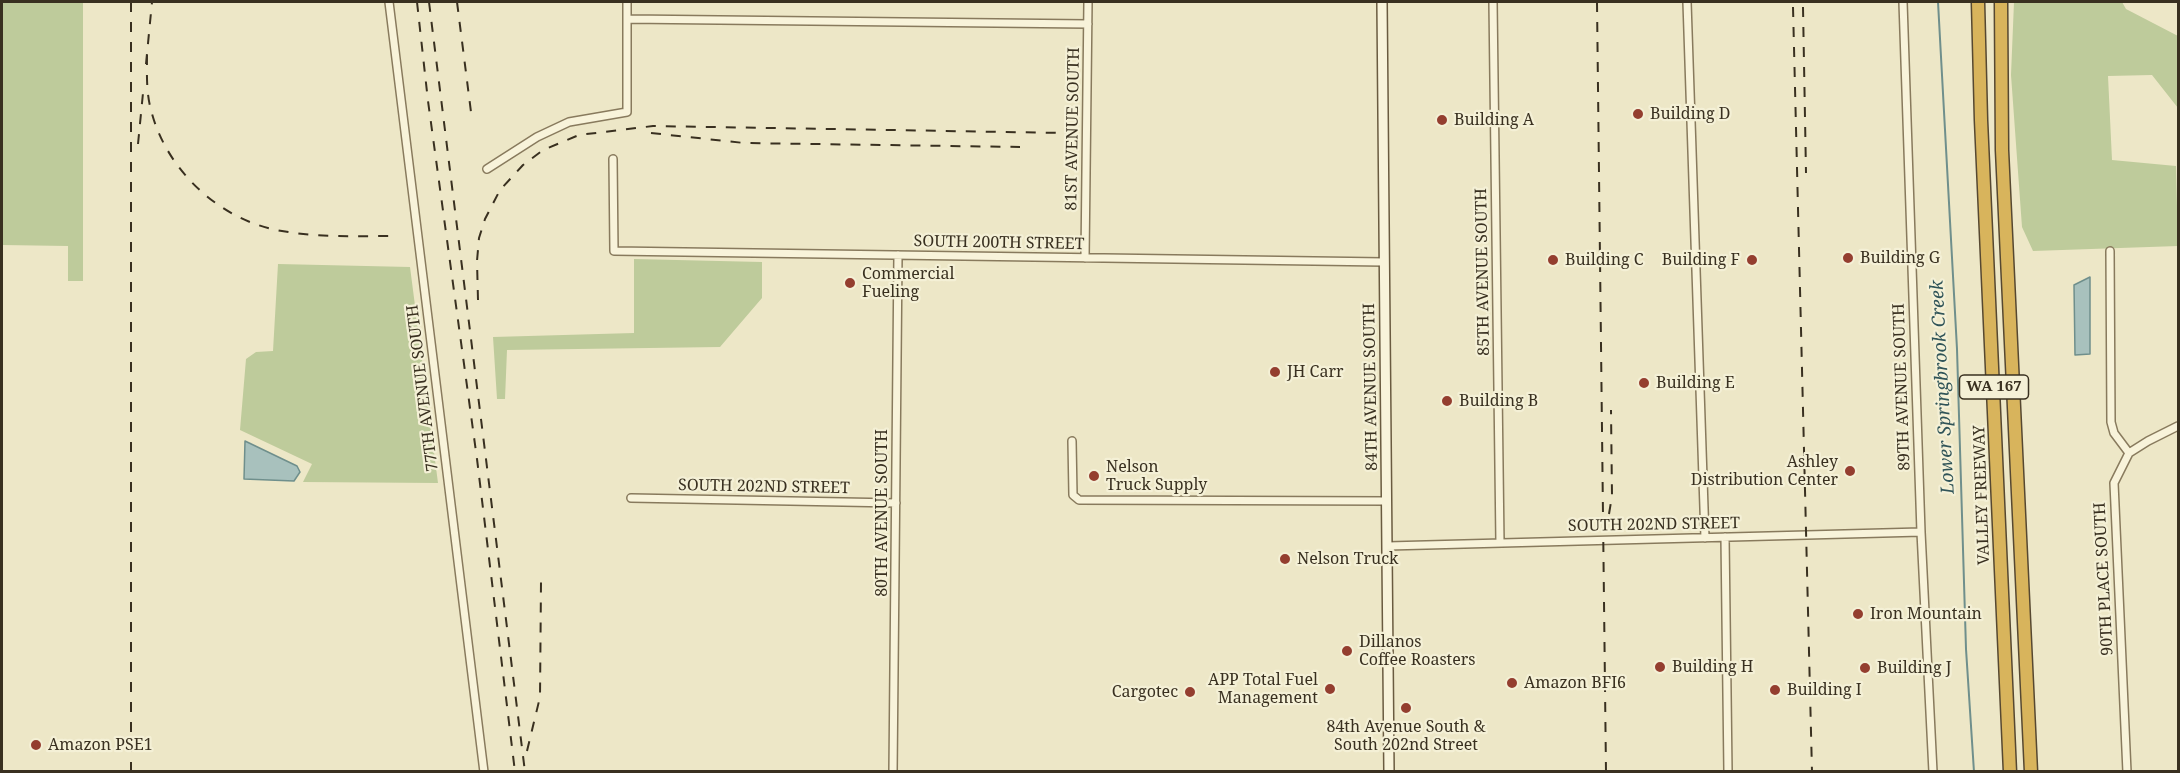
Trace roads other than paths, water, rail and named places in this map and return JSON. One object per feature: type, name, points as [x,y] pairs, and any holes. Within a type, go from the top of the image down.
[{"type":"highway","name":"VALLEY FREEWAY","points":[[1978,2],[1981,120],[2010,771]]},
{"type":"highway","points":[[1994,2],[1996,101],[2002,150]]},
{"type":"highway","name":"WA 167","points":[[2001,2],[2002,150],[2031,771]]},
{"type":"main road","name":"84TH AVENUE SOUTH","points":[[1382,2],[1389,771]]},
{"type":"street","name":"77TH AVENUE SOUTH","points":[[389,2],[484,771]]},
{"type":"street","points":[[487,169],[537,137],[569,122],[627,112],[627,2]]},
{"type":"street","name":"81ST AVENUE SOUTH","points":[[1085,258],[1088,2]]},
{"type":"street","name":"85TH AVENUE SOUTH","points":[[1493,2],[1500,543]]},
{"type":"street","points":[[1687,2],[1705,538]]},
{"type":"street","name":"89TH AVENUE SOUTH","points":[[1903,2],[1921,532],[1933,771]]},
{"type":"street","points":[[627,19],[1088,24]]},
{"type":"street","name":"SOUTH 200TH STREET","points":[[613,159],[614,251],[1384,262]]},
{"type":"street","points":[[2110,251],[2111,422],[2114,433],[2129,453],[2178,426]]},
{"type":"street","name":"80TH AVENUE SOUTH","points":[[894,771],[898,255]]},
{"type":"street","points":[[1072,441],[1073,495],[1079,500],[1387,501]]},
{"type":"street","name":"90TH PLACE SOUTH","points":[[2127,771],[2113,494],[2114,483],[2129,453]]},
{"type":"street","name":"SOUTH 202ND STREET","points":[[631,498],[896,503]]},
{"type":"street","name":"SOUTH 202ND STREET","points":[[1388,546],[1921,532]]},
{"type":"street","points":[[1725,537],[1728,771]]},
{"type":"water","points":[[2090,277],[2090,354],[2075,355],[2074,285]]},
{"type":"water","points":[[245,441],[297,466],[300,472],[294,481],[244,479]]},
{"type":"waterway","name":"Lower Springbrook Creek","points":[[1938,2],[1957,349],[1966,649],[1974,772]]},
{"type":"railway","points":[[131,2],[131,772]]},
{"type":"railway","points":[[146,64],[152,2]]},
{"type":"railway","points":[[417,2],[428,101],[477,459],[515,772]]},
{"type":"railway","points":[[429,2],[525,772]]},
{"type":"railway","points":[[457,2],[471,112]]},
{"type":"railway","points":[[1597,2],[1606,772]]},
{"type":"railway","points":[[1793,7],[1812,772]]},
{"type":"railway","points":[[1803,7],[1806,173]]},
{"type":"railway","points":[[147,55],[148,96],[158,132],[169,153],[183,172],[217,204],[237,216],[282,231],[325,236],[397,236]]},
{"type":"railway","points":[[138,144],[143,93]]},
{"type":"railway","points":[[478,300],[479,238],[485,219],[500,190],[523,165],[543,150],[579,135],[653,126],[1066,133]]},
{"type":"railway","points":[[651,133],[744,143],[1020,147]]},
{"type":"railway","points":[[1609,514],[1612,496],[1611,410]]},
{"type":"railway","points":[[527,751],[540,697],[541,582]]},
{"type":"place","name":"Building D","points":[[1638,114]]},
{"type":"place","name":"Building A","points":[[1442,120]]},
{"type":"place","name":"Building G","points":[[1848,258]]},
{"type":"place","name":"Building C","points":[[1553,260]]},
{"type":"place","name":"Building F","points":[[1752,260]]},
{"type":"place","name":"Commercial Fueling","points":[[850,283]]},
{"type":"place","name":"JH Carr","points":[[1275,372]]},
{"type":"place","name":"Building E","points":[[1644,383]]},
{"type":"place","name":"Building B","points":[[1447,401]]},
{"type":"place","name":"Ashley Distribution Center","points":[[1850,471]]},
{"type":"place","name":"Nelson Truck Supply","points":[[1094,476]]},
{"type":"place","name":"Nelson Truck","points":[[1285,559]]},
{"type":"place","name":"Iron Mountain","points":[[1858,614]]},
{"type":"place","name":"Dillanos Coffee Roasters","points":[[1347,651]]},
{"type":"place","name":"Building H","points":[[1660,667]]},
{"type":"place","name":"Building J","points":[[1865,668]]},
{"type":"place","name":"Amazon BFI6","points":[[1512,683]]},
{"type":"place","name":"APP Total Fuel Management","points":[[1330,689]]},
{"type":"place","name":"Building I","points":[[1775,690]]},
{"type":"place","name":"Cargotec","points":[[1190,692]]},
{"type":"place","name":"84th Avenue South & South 202nd Street","points":[[1406,708]]},
{"type":"place","name":"Amazon PSE1","points":[[36,745]]}]
